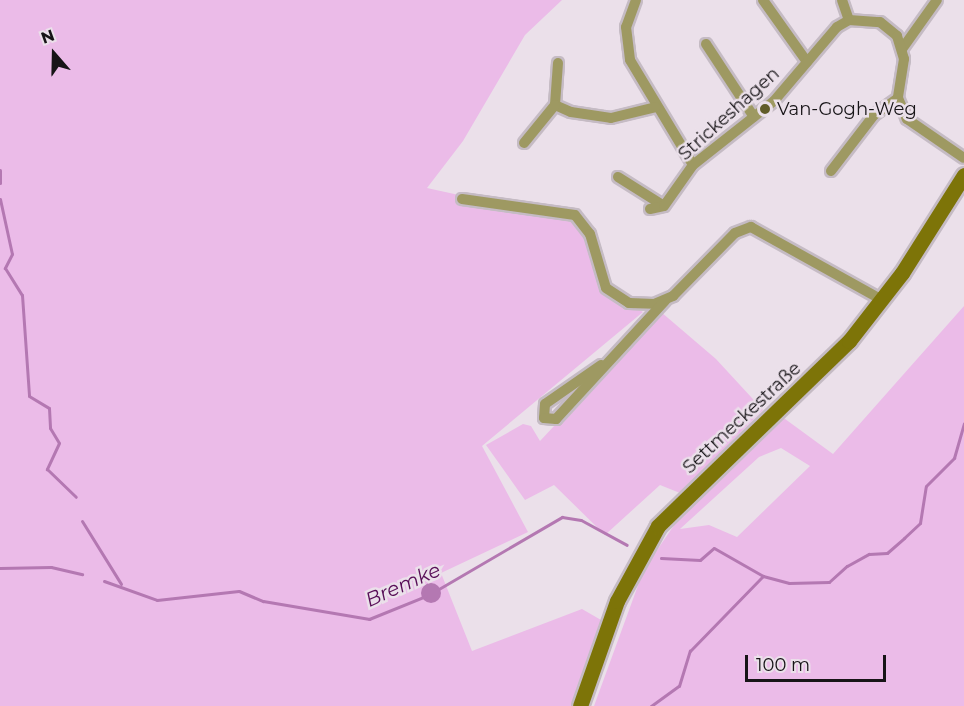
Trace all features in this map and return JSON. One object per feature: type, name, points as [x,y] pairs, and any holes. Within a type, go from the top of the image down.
[{"type":"street","points":[[636,0],[626,43],[656,107],[693,165]]},
{"type":"street","points":[[763,0],[807,62]]},
{"type":"street","points":[[842,0],[849,20],[880,22],[902,49]]},
{"type":"street","points":[[938,0],[902,49],[898,98],[912,126],[964,158]]},
{"type":"street","name":"Strickeshagen","points":[[664,206],[693,165],[754,117],[849,20]]},
{"type":"street","points":[[705,44],[754,117]]},
{"type":"street","points":[[524,143],[555,105],[558,63]]},
{"type":"street","points":[[831,171],[874,115],[898,98]]},
{"type":"street","points":[[555,105],[603,119],[656,107]]},
{"type":"street","name":"Settmeckestraße","points":[[580,706],[617,601],[658,526],[812,379],[882,300],[964,175]]},
{"type":"street","points":[[618,177],[664,206]]},
{"type":"street","points":[[462,199],[575,215],[590,234],[609,292],[636,304],[665,300]]},
{"type":"street","points":[[650,209],[664,206]]},
{"type":"street","points":[[601,365],[545,404],[544,418],[556,418],[601,365],[665,300],[697,278],[738,230],[751,227],[882,300]]},
{"type":"shaded area","points":[[0,0],[562,0],[525,35],[463,141],[427,188],[577,221],[604,291],[643,312],[482,446],[528,532],[441,573],[472,651],[582,609],[608,624],[580,706],[0,706]]},
{"type":"shaded area","points":[[964,306],[964,706],[594,706],[644,569],[701,486],[781,416],[833,454]],"holes":[[[781,448],[810,466],[737,537],[709,525],[680,529],[759,457]]]},
{"type":"shaded area","points":[[661,312],[716,359],[763,410],[680,493],[660,485],[605,535],[554,485],[525,500],[486,445],[523,424],[531,426],[540,441]]},
{"type":"shaded area","points":[[431,583],[438,586],[441,593],[438,600],[431,603],[424,600],[421,593],[424,586]]},
{"type":"waterway","points":[[0,170],[0,183]]},
{"type":"waterway","points":[[0,199],[12,254],[5,268],[22,295],[29,396],[49,408],[50,428],[59,443],[47,469],[76,497]]},
{"type":"waterway","points":[[651,706],[679,686],[690,651],[763,576],[789,583],[829,582],[847,566],[869,554],[887,553],[904,538],[920,523],[926,486],[954,458],[964,423]]},
{"type":"waterway","name":"Bremke","points":[[437,590],[562,517],[581,520],[627,545]]},
{"type":"waterway","points":[[82,521],[121,584]]},
{"type":"waterway","name":"Bremke","points":[[661,558],[700,560],[714,548],[763,576]]},
{"type":"waterway","name":"Bremke","points":[[0,568],[51,567],[82,574]]},
{"type":"waterway","name":"Bremke","points":[[104,581],[157,600],[239,591],[263,601],[369,619],[426,596]]},
{"type":"place","name":"Van-Gogh-Weg","points":[[765,109]]}]
